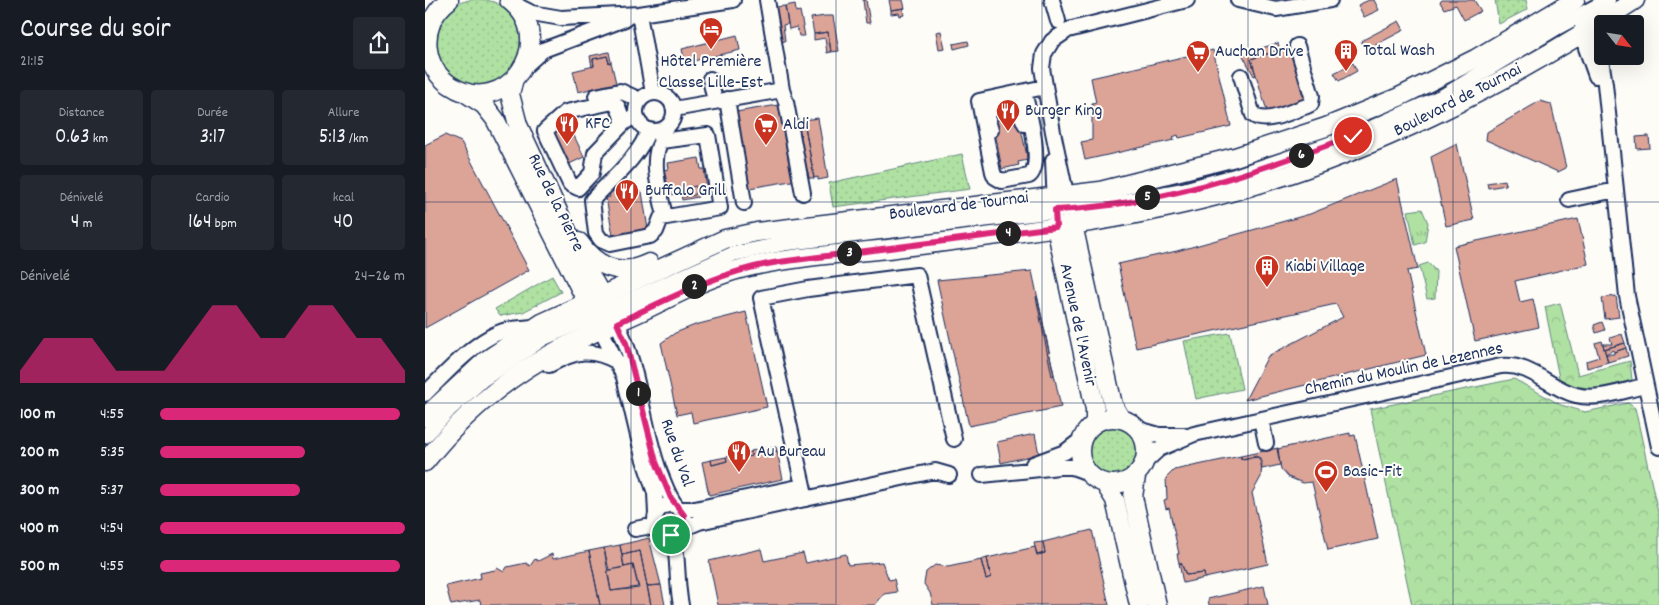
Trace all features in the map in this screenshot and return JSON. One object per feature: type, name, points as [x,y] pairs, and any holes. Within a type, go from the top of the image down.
[{"type":"main road","points":[[431,70],[427,49],[432,17],[449,0]]},
{"type":"main road","name":"Boulevard de Tournai","points":[[425,417],[475,369],[534,327],[602,312],[753,266],[1062,211],[1107,189],[1217,162],[1326,127],[1399,97],[1458,68],[1521,33],[1635,0]]},
{"type":"main road","name":"Rue de la Pierre","points":[[510,1],[521,13],[529,32],[529,53],[510,94],[518,125],[557,205],[602,312]]},
{"type":"main road","name":"Boulevard de Tournai","points":[[425,462],[473,410],[602,312],[732,237],[851,220],[1062,211],[1155,210],[1217,196],[1330,160],[1414,126],[1471,98],[1587,14]]},
{"type":"main road","name":"Rue de la Pierre","points":[[431,70],[447,83],[484,105],[495,119],[602,312]]},
{"type":"main road","points":[[464,92],[479,94],[493,91],[519,73]]},
{"type":"main road","points":[[557,205],[589,254],[605,265],[618,270],[635,269],[683,248],[732,237]]},
{"type":"main road","name":"Avenue de l'Avenir","points":[[1062,211],[1113,405],[1121,419]]},
{"type":"main road","name":"Avenue de l'Avenir","points":[[1062,211],[1095,409],[1095,423]]},
{"type":"main road","points":[[1140,469],[1121,484],[1105,484],[1093,478],[1087,472],[1080,454],[1082,439],[1095,423],[1107,418],[1121,419],[1138,429],[1147,448],[1133,497],[1157,605]]},
{"type":"main road","points":[[1105,484],[1115,500],[1139,605]]},
{"type":"street","points":[[510,1],[532,13],[553,18],[639,14],[733,0]]},
{"type":"street","points":[[767,0],[782,90],[786,102],[803,193]]},
{"type":"street","points":[[1052,0],[1058,21]]},
{"type":"street","points":[[1062,211],[1053,132],[1042,68],[1044,54],[1052,41],[1062,33],[1187,0]]},
{"type":"street","points":[[1238,0],[1269,4],[1330,0]]},
{"type":"street","points":[[1579,0],[1587,14],[1607,110],[1627,296],[1659,447]]},
{"type":"street","points":[[1587,14],[1608,0]]},
{"type":"street","points":[[519,73],[543,50],[639,14]]},
{"type":"street","points":[[639,14],[653,92]]},
{"type":"street","points":[[1241,76],[1253,114],[1258,118],[1266,119],[1311,104],[1312,96],[1297,46]]},
{"type":"street","points":[[710,80],[721,100],[744,203]]},
{"type":"street","points":[[1025,92],[1035,152],[1035,168],[1029,176],[998,180],[993,173],[979,101],[1045,87]]},
{"type":"street","points":[[674,109],[782,90]]},
{"type":"street","points":[[577,99],[620,91],[640,100]]},
{"type":"street","points":[[653,92],[640,100],[630,119],[595,153],[592,173],[578,188],[570,184],[545,131],[566,112],[613,102],[630,119],[656,134],[708,134],[720,208],[661,218],[656,231],[650,236],[610,244],[601,240],[596,233],[592,200],[646,139],[656,134],[671,123],[674,109],[672,103],[664,95],[653,92]]},
{"type":"street","points":[[991,162],[994,148],[988,118],[990,111],[1001,105],[1013,105],[1021,111],[1035,152]]},
{"type":"street","points":[[656,134],[655,162],[665,217]]},
{"type":"street","points":[[1569,200],[1616,190]]},
{"type":"street","points":[[805,492],[761,298],[808,289],[917,275],[954,439]]},
{"type":"street","points":[[425,436],[459,401],[506,362],[556,331],[602,312]]},
{"type":"street","name":"Rue du Val","points":[[602,312],[655,493],[656,514]]},
{"type":"street","name":"Rue du Val","points":[[602,312],[626,343],[656,462],[671,498],[678,508]]},
{"type":"street","points":[[425,394],[462,359],[491,337],[507,330],[534,327]]},
{"type":"street","points":[[473,410],[543,368],[575,352],[597,354],[618,362]]},
{"type":"street","name":"Chemin du Moulin de Lezennes","points":[[1140,469],[1159,449],[1194,434],[1510,365],[1521,367],[1561,390],[1578,396],[1592,397],[1645,386]]},
{"type":"street","points":[[1261,419],[1266,443]]},
{"type":"street","name":"Chemin du Moulin de Lezennes","points":[[1138,429],[1159,435],[1194,434]]},
{"type":"street","points":[[1011,472],[1065,452],[1082,439]]},
{"type":"street","points":[[982,475],[1059,467],[1072,467],[1087,472]]},
{"type":"street","points":[[659,530],[655,521],[656,514],[663,507],[695,509],[935,471],[949,475]]},
{"type":"street","points":[[635,529],[646,527],[659,530],[665,534],[677,532],[699,522],[805,492]]},
{"type":"street","points":[[678,508],[685,519],[677,532],[677,582],[681,605]]},
{"type":"green space","points":[[478,-1],[494,2],[502,6],[514,18],[518,26],[521,42],[518,58],[514,66],[502,78],[494,82],[478,85],[462,82],[454,78],[442,66],[438,58],[435,42],[438,26],[442,18],[454,6],[462,2]]},
{"type":"green space","points":[[1495,0],[1526,0],[1528,9],[1499,24]]},
{"type":"green space","points":[[962,154],[970,189],[833,207],[829,183]]},
{"type":"green space","points":[[1422,209],[1428,223],[1425,242],[1415,245],[1408,211]]},
{"type":"green space","points":[[1428,263],[1436,271],[1435,298],[1427,299],[1419,266]]},
{"type":"green space","points":[[552,276],[561,292],[523,312],[500,316],[495,309]]},
{"type":"green space","points":[[1560,303],[1578,375],[1630,361],[1632,380],[1588,389],[1560,383],[1545,307]]},
{"type":"green space","points":[[1230,333],[1242,389],[1196,399],[1184,341]]},
{"type":"green space","points":[[1514,379],[1561,405],[1585,412],[1628,403],[1635,408],[1659,517],[1659,605],[1412,605],[1370,409]]},
{"type":"green space","points":[[1109,425],[1119,425],[1129,429],[1137,437],[1141,452],[1137,467],[1129,475],[1119,479],[1109,479],[1099,475],[1091,467],[1087,457],[1087,447],[1091,437],[1099,429]]},
{"type":"building","points":[[863,0],[866,0],[870,23],[866,23]]},
{"type":"building","points":[[889,0],[903,0],[905,8],[891,10]]},
{"type":"building","points":[[1374,0],[1379,10],[1364,17],[1358,5]]},
{"type":"building","points":[[1442,0],[1474,0],[1481,11],[1464,20],[1456,5],[1444,9],[1440,2]]},
{"type":"building","points":[[795,4],[796,12],[800,11],[805,36],[799,36],[797,27],[789,29],[785,6]]},
{"type":"building","points":[[785,6],[788,24],[783,25],[785,41],[781,42],[775,7]]},
{"type":"building","points":[[905,8],[903,9],[904,15],[900,16],[899,13],[891,14],[891,10]]},
{"type":"building","points":[[833,16],[839,51],[831,52],[828,32],[814,34],[811,18]]},
{"type":"building","points":[[1399,21],[1404,30],[1366,50],[1361,41]]},
{"type":"building","points":[[941,31],[945,48],[939,49],[936,32]]},
{"type":"building","points":[[828,32],[831,52],[827,53],[825,38],[814,40],[814,34]]},
{"type":"building","name":"Hôtel Première Classe Lille-Est","points":[[737,35],[740,50],[685,63],[682,49]]},
{"type":"building","points":[[968,41],[969,45],[954,49],[953,44]]},
{"type":"building","points":[[1278,43],[1280,50],[1251,59],[1256,75],[1254,76],[1242,54]]},
{"type":"building","points":[[1289,47],[1305,102],[1268,114],[1251,59]]},
{"type":"building","points":[[1213,50],[1231,126],[1179,138],[1178,135],[1173,137],[1174,140],[1085,160],[1081,142],[1092,140],[1092,104],[1096,103],[1091,78]]},
{"type":"building","points":[[609,52],[611,62],[609,63],[607,56],[593,59],[594,66],[592,67],[590,56]]},
{"type":"building","points":[[607,56],[609,63],[611,62],[616,83],[578,92],[573,71],[594,66],[593,59]]},
{"type":"building","name":"Total Wash","points":[[1353,63],[1357,71],[1339,81],[1334,73]]},
{"type":"building","points":[[1540,101],[1551,104],[1566,168],[1558,172],[1486,140],[1487,132]]},
{"type":"building","name":"Aldi","points":[[784,104],[797,180],[749,188],[736,112]]},
{"type":"building","name":"Burger King","points":[[1018,116],[1028,160],[1018,162],[1019,165],[1002,169],[992,121]]},
{"type":"building","points":[[818,118],[828,178],[818,180],[818,177],[814,178],[804,120]]},
{"type":"building","points":[[804,120],[814,178],[809,178],[807,169],[804,169],[796,122]]},
{"type":"building","name":"KFC","points":[[569,125],[584,157],[565,166],[549,134]]},
{"type":"building","points":[[445,135],[461,142],[529,270],[425,328],[425,145]]},
{"type":"building","points":[[1649,136],[1650,148],[1637,149],[1636,137]]},
{"type":"building","points":[[1457,144],[1474,220],[1446,226],[1431,157]]},
{"type":"building","points":[[699,158],[701,169],[704,169],[707,189],[697,190],[695,195],[683,197],[681,193],[670,195],[664,170],[669,169],[668,163]]},
{"type":"building","name":"Kiabi Village","points":[[1397,179],[1418,269],[1407,271],[1426,355],[1245,400],[1268,356],[1343,317],[1336,304],[1136,348],[1118,264],[1177,251],[1310,214]]},
{"type":"building","points":[[1505,180],[1506,185],[1488,188],[1487,183]]},
{"type":"building","points":[[696,186],[698,197],[682,200],[680,189]]},
{"type":"building","name":"Buffalo Grill","points":[[633,188],[634,193],[642,192],[648,229],[613,235],[606,198],[610,197],[609,192]]},
{"type":"building","points":[[1578,219],[1588,264],[1515,281],[1520,302],[1533,299],[1539,327],[1475,341],[1454,246]]},
{"type":"building","points":[[1032,271],[1061,407],[969,426],[937,280]]},
{"type":"building","points":[[1616,296],[1619,317],[1605,319],[1602,298]]},
{"type":"building","points":[[1036,297],[1054,375],[1052,376]]},
{"type":"building","points":[[746,312],[767,407],[693,423],[691,412],[677,415],[661,343],[675,333],[695,325]]},
{"type":"building","points":[[1602,322],[1605,330],[1596,333],[1594,325]]},
{"type":"building","points":[[1622,334],[1625,343],[1604,349],[1603,344],[1612,344],[1610,338]]},
{"type":"building","points":[[1602,341],[1608,362],[1587,368],[1586,361],[1599,357],[1595,343]]},
{"type":"building","points":[[1625,343],[1626,348],[1614,352],[1613,350],[1606,354],[1604,349]]},
{"type":"building","points":[[1626,348],[1628,356],[1608,362],[1606,354],[1614,354],[1614,352]]},
{"type":"building","points":[[1350,433],[1350,436],[1355,435],[1378,539],[1328,550],[1312,482],[1303,483],[1288,477],[1281,469],[1277,449]]},
{"type":"building","points":[[1035,434],[1039,454],[1001,463],[997,442]]},
{"type":"building","points":[[776,447],[777,451],[761,454],[760,450]]},
{"type":"building","points":[[1278,448],[1280,465],[1262,469],[1259,457],[1241,459],[1241,456]]},
{"type":"building","points":[[760,449],[761,454],[777,451],[783,479],[709,495],[702,462],[711,460],[712,465],[727,461],[726,457],[736,455],[737,459],[752,456],[751,451]]},
{"type":"building","points":[[751,452],[752,456],[737,459],[736,455]]},
{"type":"building","points":[[1241,456],[1241,459],[1256,456],[1262,461],[1261,477],[1252,493],[1268,564],[1205,578],[1204,573],[1186,575],[1181,563],[1179,563],[1177,554],[1179,554],[1169,508],[1166,509],[1164,500],[1167,499],[1166,478],[1174,470]]},
{"type":"building","points":[[726,457],[727,461],[712,465],[711,460]]},
{"type":"building","points":[[1092,530],[1109,605],[933,605],[930,593],[924,584],[926,572],[935,565],[948,567],[981,560],[986,579],[991,577],[987,558],[1035,547],[1037,555],[1045,553],[1043,542]]},
{"type":"building","points":[[649,538],[661,585],[647,586],[640,551],[622,555],[620,545]]},
{"type":"building","points":[[1043,542],[1045,553],[1037,555],[1034,543]]},
{"type":"building","points":[[620,545],[624,567],[609,570],[604,548]]},
{"type":"building","points":[[604,548],[611,591],[639,588],[633,565],[624,567],[622,555],[640,551],[651,605],[600,605],[589,551]]},
{"type":"building","points":[[761,549],[764,561],[803,553],[806,563],[846,554],[848,565],[882,562],[889,580],[894,579],[897,592],[884,594],[875,605],[718,605],[709,561]]},
{"type":"building","points":[[589,551],[600,605],[481,605],[480,600],[451,605],[446,586],[481,578],[480,573],[497,568],[504,572],[507,567],[526,563],[530,566],[535,559],[538,561],[552,554],[553,559]]},
{"type":"building","points":[[987,558],[991,577],[986,579],[981,560]]},
{"type":"building","points":[[1179,563],[1181,563],[1186,575],[1204,573],[1205,578],[1183,583]]},
{"type":"building","points":[[633,565],[638,587],[611,591],[607,571]]},
{"type":"building","points":[[661,585],[665,605],[651,605],[647,586]]},
{"type":"building","points":[[1264,586],[1268,605],[1209,605],[1208,599]]},
{"type":"place","name":"Hôtel Première Classe Lille-Est","points":[[711,50]]},
{"type":"place","name":"Total Wash","points":[[1346,72]]},
{"type":"place","name":"Auchan Drive","points":[[1198,73]]},
{"type":"place","name":"Burger King","points":[[1008,132]]},
{"type":"place","name":"KFC","points":[[567,145]]},
{"type":"place","name":"Aldi","points":[[766,146]]},
{"type":"place","name":"Buffalo Grill","points":[[627,212]]},
{"type":"place","name":"Kiabi Village","points":[[1267,288]]},
{"type":"place","name":"Au Bureau","points":[[739,473]]},
{"type":"place","name":"Basic-Fit","points":[[1326,493]]},
{"type":"route","points":[[671,535],[682,529],[685,519],[684,515],[671,498],[656,462],[626,343],[617,323],[717,276],[740,269],[779,262],[1056,227],[1055,210],[1099,206],[1183,190],[1289,160],[1353,136]]}]
